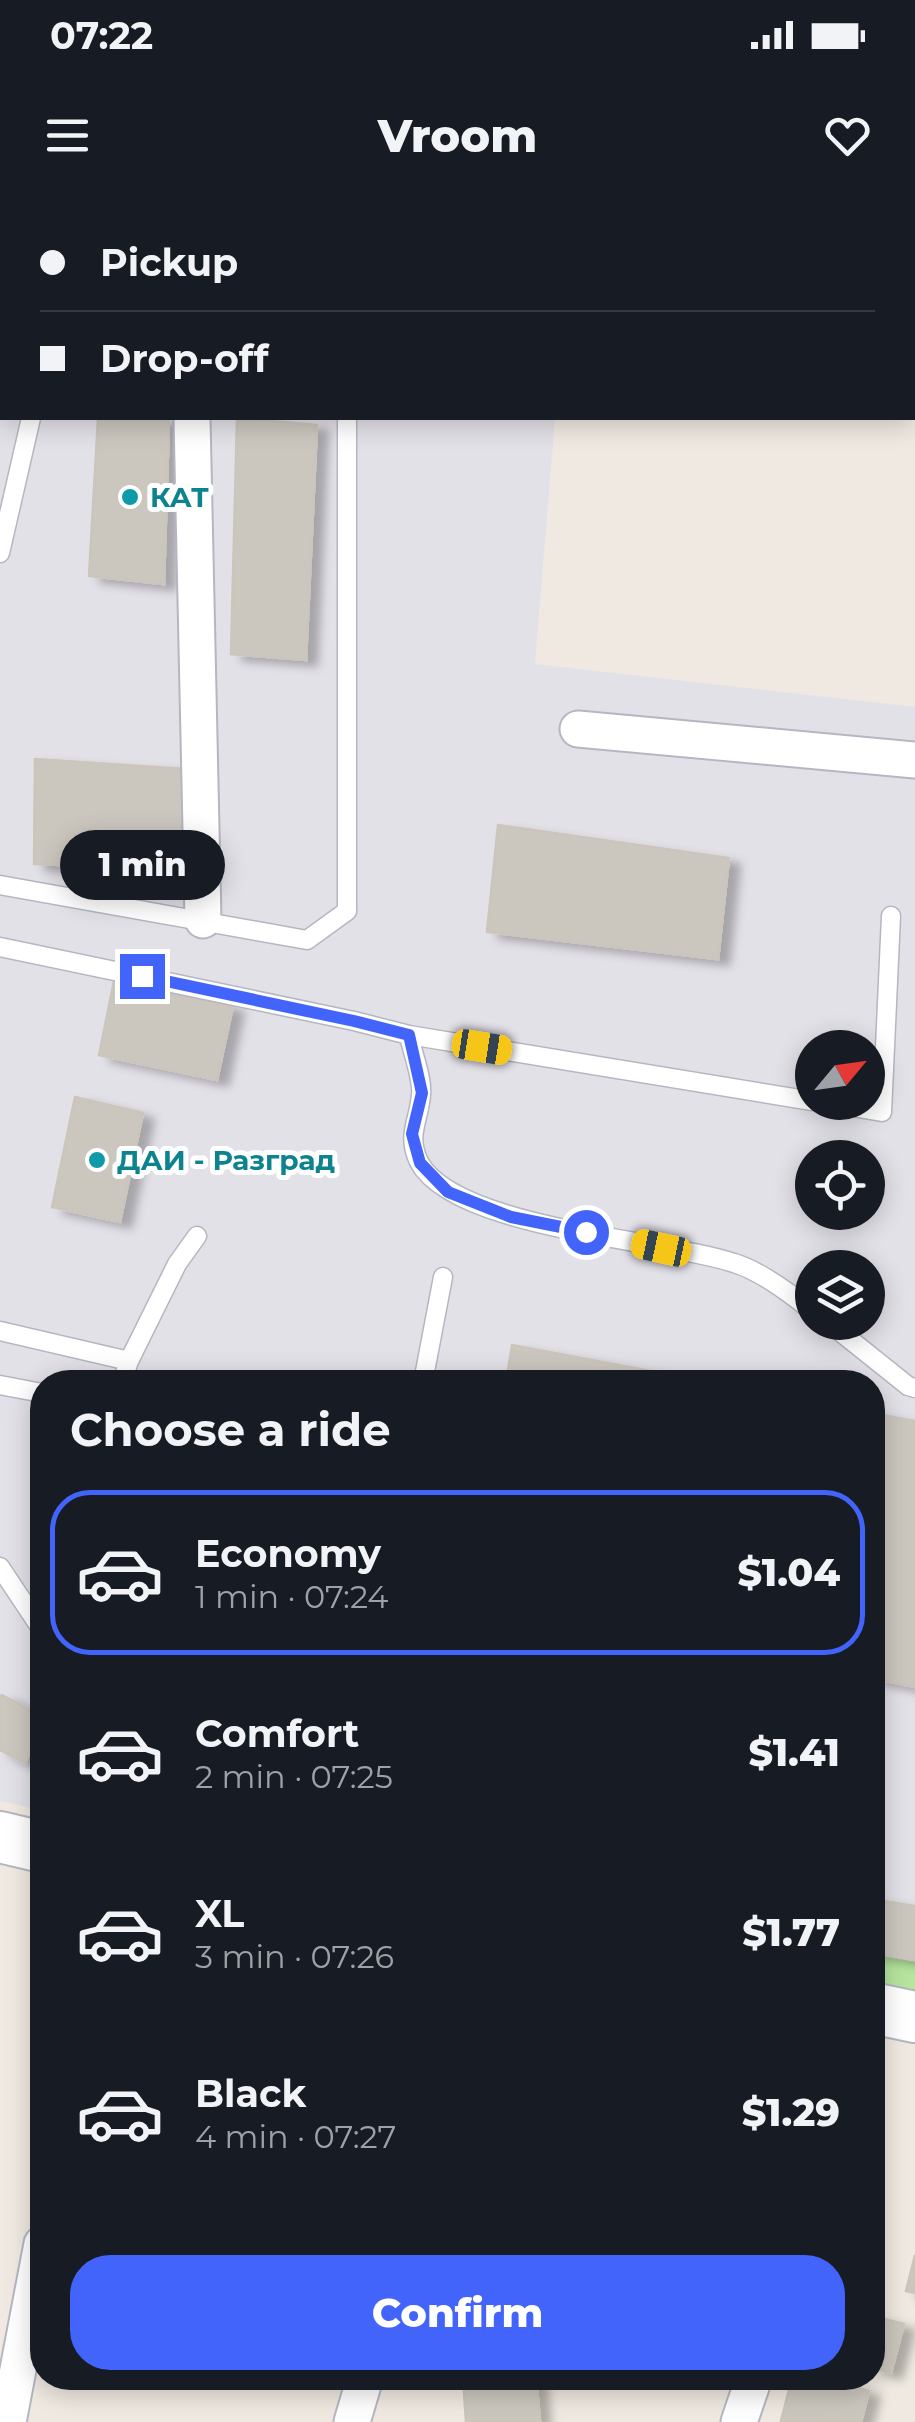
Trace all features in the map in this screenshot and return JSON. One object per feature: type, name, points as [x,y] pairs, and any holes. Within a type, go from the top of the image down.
[{"type":"street","points":[[192,420],[203,920]]},
{"type":"street","points":[[578,729],[915,760]]},
{"type":"street","points":[[0,1837],[30,1845]]},
{"type":"street","points":[[8,2422],[30,2307]]},
{"type":"street","points":[[352,2422],[361,2390]]},
{"type":"street","points":[[738,2422],[750,2390]]},
{"type":"lane","points":[[0,553],[31,420]]},
{"type":"lane","points":[[0,886],[308,940],[347,910],[347,420]]},
{"type":"lane","points":[[885,1053],[892,916]]},
{"type":"lane","points":[[0,947],[409,1035],[795,1098]]},
{"type":"lane","points":[[409,1035],[422,1093],[412,1134],[420,1163],[448,1192],[511,1217],[736,1263],[795,1297]]},
{"type":"lane","points":[[126,1370],[177,1264],[197,1236]]},
{"type":"lane","points":[[425,1370],[443,1277]]},
{"type":"lane","points":[[0,1331],[129,1361]]},
{"type":"lane","points":[[850,1340],[915,1388]]},
{"type":"lane","points":[[0,1385],[30,1390]]},
{"type":"lane","points":[[3,1580],[30,1615]]},
{"type":"shaded area","points":[[0,420],[555,420],[535,664],[915,707],[915,1997],[885,1991],[885,1370],[30,1370],[30,1807],[0,1801]]},
{"type":"green space","points":[[885,1957],[915,1962],[915,2005],[885,1997]]},
{"type":"building","name":"КАТ","points":[[98,420],[169,420],[164,584],[89,576]]},
{"type":"building","points":[[237,420],[317,425],[306,660],[231,654]]},
{"type":"building","points":[[35,759],[185,769],[182,869],[34,864]]},
{"type":"building","points":[[498,825],[729,858],[718,959],[487,932]]},
{"type":"building","points":[[114,981],[233,1006],[217,1080],[99,1055]]},
{"type":"building","name":"ДАИ - Разград","points":[[75,1097],[143,1113],[120,1222],[52,1207]]},
{"type":"building","points":[[512,1345],[645,1370],[508,1370]]},
{"type":"building","points":[[885,1415],[915,1421],[915,1687],[885,1681]]},
{"type":"building","points":[[2,1695],[30,1710],[30,1752],[25,1763],[0,1750]]},
{"type":"building","points":[[885,1901],[915,1906],[915,1960],[885,1954]]},
{"type":"building","points":[[915,2255],[915,2293],[906,2291]]},
{"type":"building","points":[[885,2319],[904,2324],[891,2373],[885,2371]]},
{"type":"building","points":[[464,2390],[537,2390],[540,2422],[466,2422]]},
{"type":"building","points":[[789,2390],[869,2391],[861,2422],[781,2421]]},
{"type":"place","name":"КАТ","points":[[130,497]]},
{"type":"place","name":"ДАИ - Разград","points":[[97,1160]]},
{"type":"route","points":[[142,976],[409,1035],[422,1093],[412,1134],[420,1163],[448,1192],[511,1217],[586,1232]]}]
